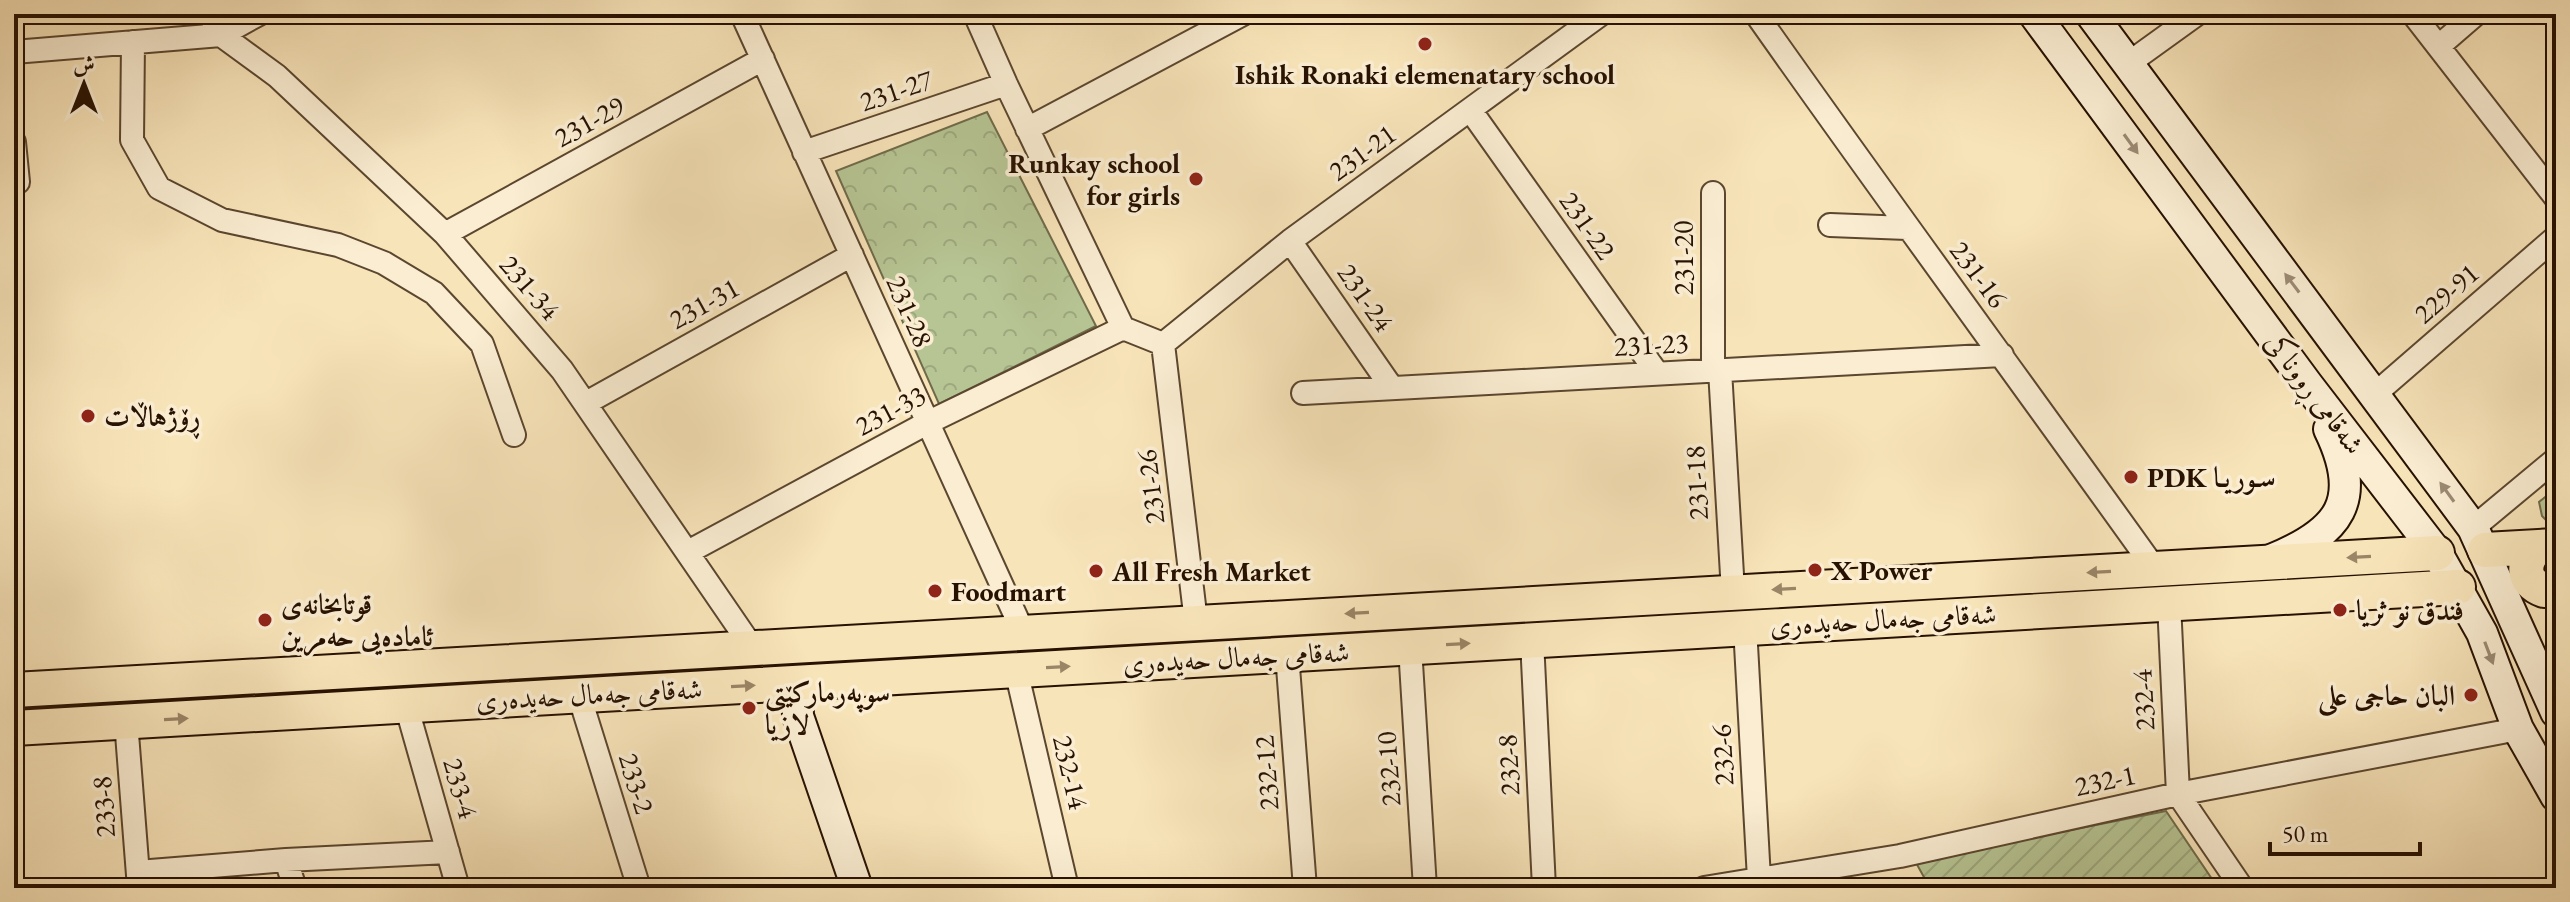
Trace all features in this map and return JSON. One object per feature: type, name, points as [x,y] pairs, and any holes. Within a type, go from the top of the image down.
[{"type":"main road","name":"شەقامی ڕووناکی","points":[[2034,14],[2307,384],[2424,554],[2458,587],[2482,633],[2518,729],[2556,796]]},
{"type":"main road","name":"شەقامی ڕووناکی","points":[[2091,14],[2375,394],[2479,539],[2556,712]]},
{"type":"main road","points":[[2100,101],[2132,68]]},
{"type":"main road","points":[[2264,563],[2317,538],[2336,519],[2341,509],[2344,470],[2334,439],[2307,384]]},
{"type":"main road","points":[[2479,539],[2547,547]]},
{"type":"main road","points":[[2547,547],[2530,554],[2525,568],[2531,582],[2550,590]]},
{"type":"main road","points":[[2413,589],[2421,583],[2425,571],[2420,559],[2424,554]]},
{"type":"main road","name":"شەقامی جەمال حەیدەری","points":[[14,690],[2424,554]]},
{"type":"main road","name":"شەقامی جەمال حەیدەری","points":[[14,728],[2458,587]]},
{"type":"main road","points":[[2502,592],[2550,590]]},
{"type":"main road","points":[[1581,601],[1583,637]]},
{"type":"main road","points":[[797,682],[798,716],[857,888]]},
{"type":"street","name":"231-34","points":[[209,14],[221,35],[277,76],[445,234],[562,370],[752,647]]},
{"type":"street","points":[[14,52],[221,35],[259,14]]},
{"type":"street","name":"231-28","points":[[742,14],[1023,632]]},
{"type":"street","points":[[975,14],[1123,328],[1163,344]]},
{"type":"street","points":[[1027,129],[1243,14]]},
{"type":"street","name":"231-21","points":[[1163,344],[1290,241],[1601,14]]},
{"type":"street","name":"231-16","points":[[1756,14],[2155,569]]},
{"type":"street","points":[[2132,68],[2197,14]]},
{"type":"street","points":[[2413,14],[2556,198]]},
{"type":"street","points":[[2439,46],[2476,14]]},
{"type":"street","points":[[133,42],[132,140],[159,188],[222,220],[338,245],[384,263],[434,293],[482,344],[514,435]]},
{"type":"street","name":"231-29","points":[[445,234],[763,59]]},
{"type":"street","name":"231-27","points":[[804,152],[1006,84]]},
{"type":"street","name":"231-22","points":[[1471,111],[1657,373]]},
{"type":"street","points":[[14,142],[18,182]]},
{"type":"street","name":"231-20","points":[[1713,193],[1717,370]]},
{"type":"street","points":[[1830,225],[1907,228]]},
{"type":"street","name":"229-91","points":[[2375,394],[2556,237]]},
{"type":"street","name":"231-24","points":[[1290,241],[1392,388]]},
{"type":"street","name":"231-31","points":[[586,403],[852,255]]},
{"type":"street","name":"231-33","points":[[688,552],[927,423],[1123,328]]},
{"type":"street","name":"231-26","points":[[1163,344],[1196,622]]},
{"type":"street","name":"231-23","points":[[1303,393],[2002,355]]},
{"type":"street","name":"231-18","points":[[1717,370],[1733,592]]},
{"type":"street","points":[[2479,539],[2556,459]]},
{"type":"street","name":"232-4","points":[[2169,603],[2178,794]]},
{"type":"street","name":"232-6","points":[[1745,627],[1759,879]]},
{"type":"street","name":"232-8","points":[[1532,640],[1544,888]]},
{"type":"street","name":"232-10","points":[[1410,647],[1425,888]]},
{"type":"street","name":"232-12","points":[[1287,654],[1305,888]]},
{"type":"street","name":"232-14","points":[[1016,670],[1067,888]]},
{"type":"street","name":"233-2","points":[[579,695],[639,888]]},
{"type":"street","name":"233-4","points":[[406,705],[458,888]]},
{"type":"street","name":"233-8","points":[[126,721],[139,880]]},
{"type":"street","name":"232-1","points":[[1704,888],[1900,856],[2178,794],[2518,729]]},
{"type":"street","points":[[2178,794],[2242,888]]},
{"type":"street","points":[[139,880],[286,860],[448,852]]},
{"type":"street","points":[[286,860],[295,888]]},
{"type":"green space","points":[[987,112],[1096,326],[939,404],[836,171]]},
{"type":"green space","points":[[2556,488],[2556,523],[2542,516],[2539,502]]},
{"type":"green space","points":[[2166,811],[2214,882],[2204,888],[1930,888],[1915,861]]},
{"type":"place","name":"Ishik Ronaki elemenatary school","points":[[1425,44]]},
{"type":"place","name":"Runkay school for girls","points":[[1196,179]]},
{"type":"place","name":"ڕۆژهاڵات","points":[[88,416]]},
{"type":"place","name":"PDK سـوریـا","points":[[2131,477]]},
{"type":"place","name":"X Power","points":[[1815,570]]},
{"type":"place","name":"All Fresh Market","points":[[1096,571]]},
{"type":"place","name":"Foodmart","points":[[935,591]]},
{"type":"place","name":"فندق نو ثريا","points":[[2340,610]]},
{"type":"place","name":"قوتابخانەی ئامادەیی حەمرین","points":[[265,620]]},
{"type":"place","name":"البان حاجی علی","points":[[2471,695]]},
{"type":"place","name":"سوپەرمارکێتی لازیا","points":[[749,708]]}]
